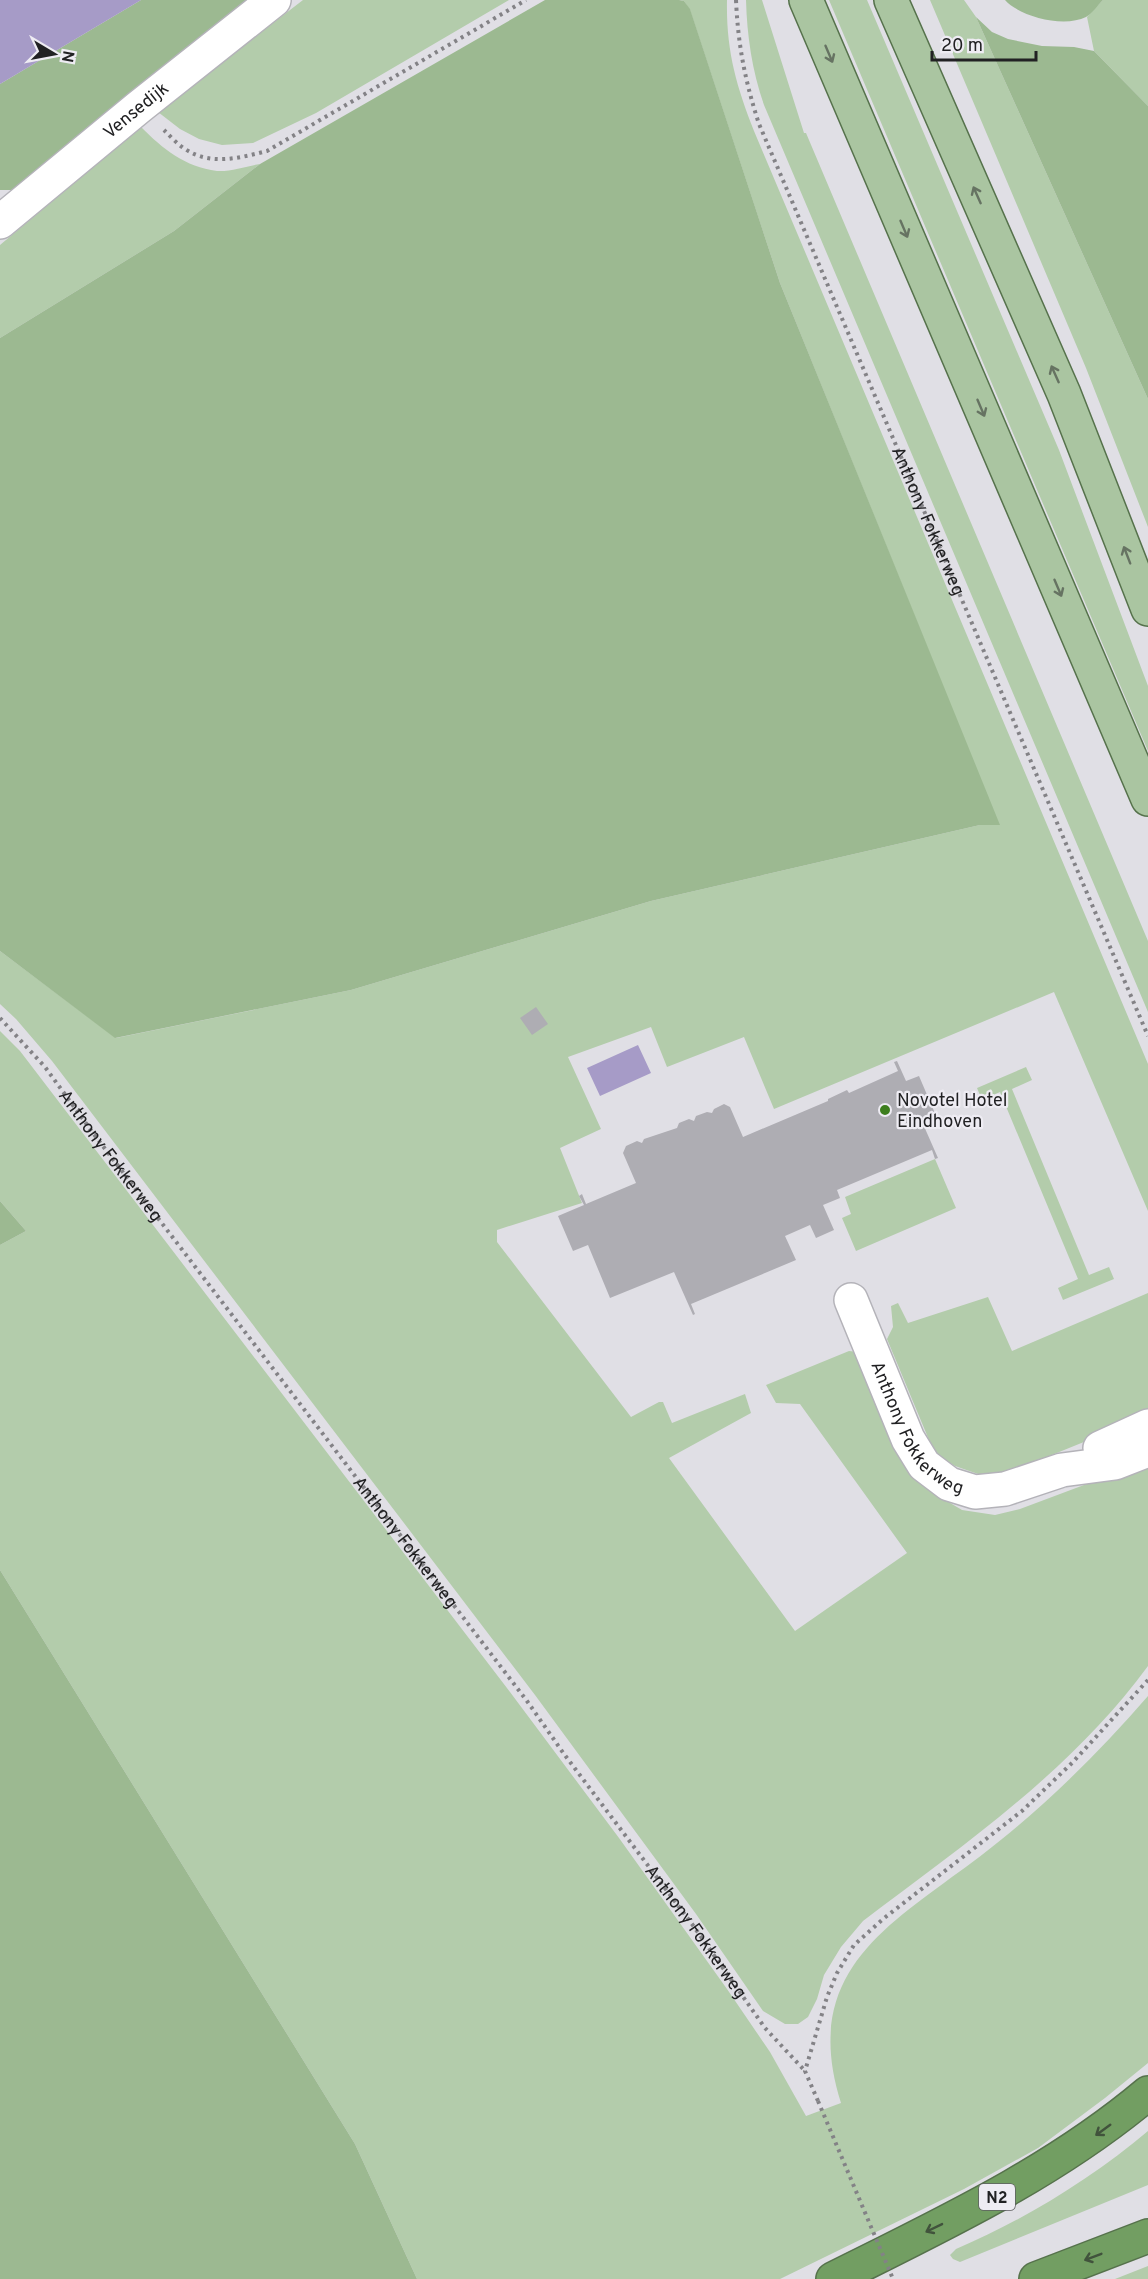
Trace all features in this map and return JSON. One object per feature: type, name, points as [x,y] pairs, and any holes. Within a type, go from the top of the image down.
[{"type":"highway","name":"N2","points":[[833,2279],[986,2203],[1035,2175],[1094,2137],[1148,2093]]},
{"type":"highway","points":[[1036,2279],[1148,2236]]},
{"type":"main road","points":[[806,0],[1148,799]]},
{"type":"main road","points":[[891,0],[1064,394],[1148,609]]},
{"type":"street","name":"Vensedijk","points":[[0,222],[139,107],[274,0]]},
{"type":"street","name":"Anthony Fokkerweg","points":[[851,1300],[908,1439],[924,1465],[949,1484],[975,1492],[1005,1489],[1062,1470],[1115,1463],[1148,1450]]},
{"type":"street","name":"Anthony Fokkerweg","points":[[1062,1470],[1112,1441],[1148,1426]]},
{"type":"path","points":[[139,107],[184,149],[206,158],[231,160],[267,151],[526,0]]},
{"type":"path","name":"Anthony Fokkerweg","points":[[736,0],[739,52],[747,89],[759,124],[1148,1036]]},
{"type":"path","name":"Anthony Fokkerweg","points":[[0,1018],[45,1067],[110,1156],[527,1701],[692,1924],[765,2028],[804,2072],[893,2279]]},
{"type":"path","points":[[804,2072],[826,1997],[854,1945],[883,1919],[1022,1811],[1073,1762],[1148,1680]]},
{"type":"green space","points":[[141,0],[252,0],[15,190],[0,190],[0,84]]},
{"type":"green space","points":[[303,0],[509,0],[316,113],[253,143],[222,145],[199,139],[180,129],[158,112]]},
{"type":"green space","points":[[545,0],[679,0],[684,1],[690,9],[780,283],[1000,825],[980,825],[651,901],[351,990],[115,1038],[0,951],[0,338],[174,231],[260,164]]},
{"type":"green space","points":[[679,0],[727,0],[728,35],[733,67],[754,131],[1148,1064],[1148,1211],[1054,992],[774,1109],[744,1037],[667,1067],[651,1027],[568,1057],[601,1129],[560,1148],[582,1203],[497,1230],[497,1242],[631,1417],[663,1402],[672,1423],[745,1394],[751,1413],[669,1458],[795,1631],[907,1553],[800,1404],[776,1403],[766,1385],[849,1351],[858,1352],[935,1494],[962,1510],[995,1515],[1020,1509],[1148,1461],[1148,1666],[1086,1739],[1051,1772],[978,1834],[863,1921],[841,1947],[824,1975],[817,1999],[808,2017],[798,2024],[785,2024],[763,2011],[696,1914],[535,1695],[52,1061],[0,1004],[0,951],[116,1038],[351,990],[651,901],[980,825],[999,825],[780,283],[690,10],[684,1]]},
{"type":"green space","points":[[746,0],[762,0],[804,133],[806,133],[1148,941],[1148,1012],[764,105],[751,53]]},
{"type":"green space","points":[[829,0],[867,0],[1059,450],[1148,686],[1148,751]]},
{"type":"green space","points":[[930,0],[964,0],[976,17],[1148,399],[1148,527],[1086,368]]},
{"type":"green space","points":[[1005,0],[1103,0],[1086,17],[1077,20],[1055,21],[1031,16]]},
{"type":"green space","points":[[1103,0],[1148,0],[1148,106],[1094,51],[1087,17]]},
{"type":"green space","points":[[976,17],[992,32],[1008,39],[1042,46],[1074,47],[1094,51],[1148,106],[1148,399]]},
{"type":"green space","points":[[141,127],[166,150],[195,166],[222,171],[260,164],[174,231],[0,338],[0,245]]},
{"type":"green space","points":[[0,1031],[20,1051],[619,1838],[770,2052],[806,2116],[841,2103],[831,2053],[834,2011],[847,1976],[869,1946],[898,1918],[1002,1839],[1060,1789],[1148,1696],[1148,2063],[1038,2148],[964,2189],[780,2279],[417,2279],[355,2144],[0,1570],[0,1245],[26,1231],[0,1201]]},
{"type":"green space","points":[[1026,1067],[1032,1080],[1012,1089],[1089,1275],[1109,1267],[1114,1279],[1063,1300],[1058,1288],[1078,1279],[1000,1092],[982,1100],[977,1088]]},
{"type":"green space","points":[[935,1159],[956,1208],[856,1251],[842,1218],[851,1214],[845,1197]]},
{"type":"green space","points":[[0,1201],[26,1231],[0,1245]]},
{"type":"green space","points":[[1148,1293],[1148,1416],[1005,1474],[978,1474],[955,1466],[939,1456],[929,1440],[887,1339],[893,1327],[891,1306],[898,1303],[908,1323],[988,1297],[1012,1351]]},
{"type":"green space","points":[[0,1570],[355,2144],[417,2279],[0,2279]]},
{"type":"green space","points":[[1148,2131],[1148,2185],[960,2262],[950,2255],[956,2249],[1032,2212],[1080,2182]]},
{"type":"green space","points":[[1148,2266],[1148,2279],[1115,2279]]},
{"type":"shaded area","points":[[0,0],[141,0],[0,84]]},
{"type":"shaded area","points":[[638,1045],[651,1073],[600,1096],[587,1068]]},
{"type":"building","points":[[536,1007],[548,1024],[532,1035],[520,1018]]},
{"type":"building","points":[[897,1061],[906,1081],[919,1076],[937,1118],[923,1124],[938,1158],[935,1159],[932,1150],[837,1190],[840,1198],[823,1205],[834,1230],[816,1238],[810,1225],[785,1236],[796,1260],[691,1304],[695,1314],[693,1315],[674,1272],[610,1298],[588,1245],[573,1251],[558,1216],[584,1205],[579,1196],[582,1194],[586,1204],[636,1183],[623,1153],[626,1146],[637,1141],[642,1143],[644,1139],[677,1128],[679,1123],[689,1119],[694,1121],[696,1116],[707,1112],[712,1113],[714,1109],[724,1104],[730,1107],[743,1137],[828,1101],[847,1090],[849,1093],[898,1071],[894,1062]]},
{"type":"place","name":"Novotel Hotel Eindhoven","points":[[885,1110]]}]
